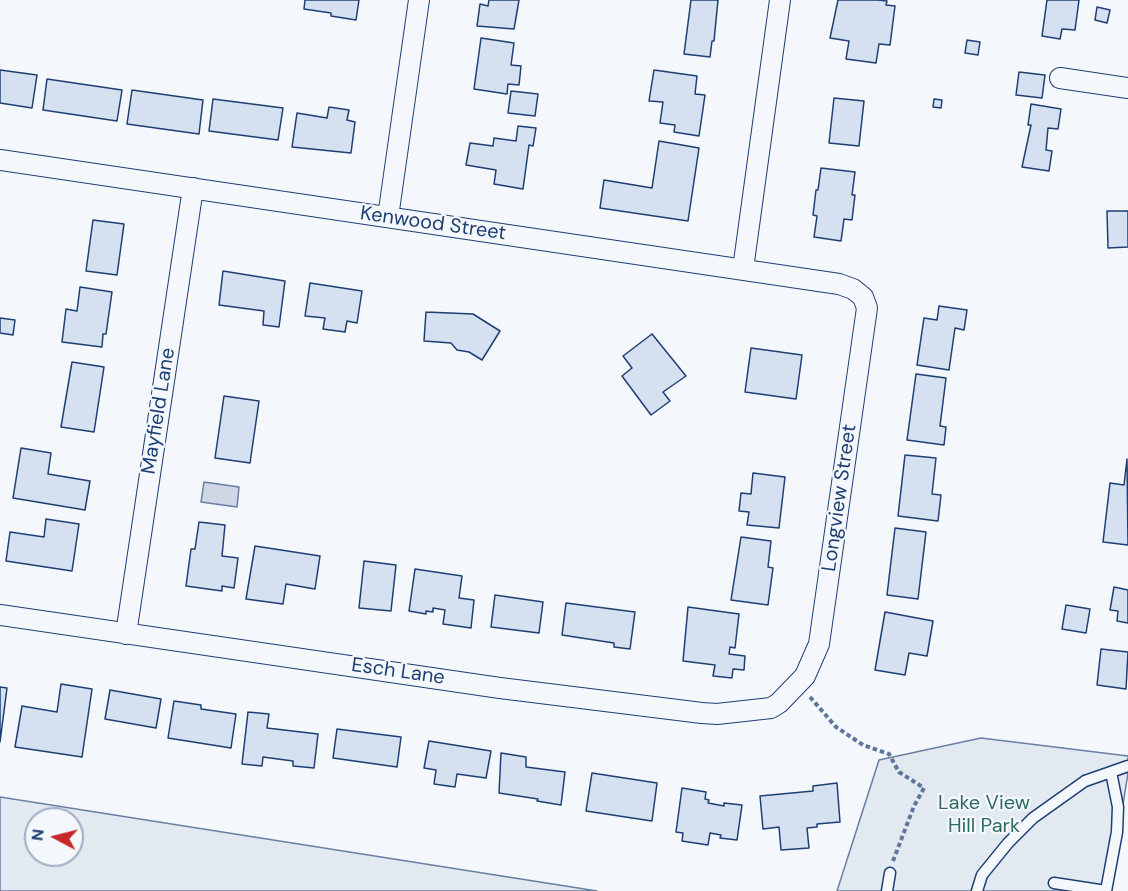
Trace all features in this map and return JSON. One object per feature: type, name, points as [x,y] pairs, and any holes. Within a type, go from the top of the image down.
[{"type":"street","points":[[388,218],[419,0]]},
{"type":"street","points":[[743,269],[780,0]]},
{"type":"street","points":[[1060,78],[1128,88]]},
{"type":"street","name":"Kenwood Street","points":[[0,160],[839,284],[853,289],[863,297]]},
{"type":"street","name":"Mayfield Lane","points":[[126,634],[193,188]]},
{"type":"street","name":"Longview Street","points":[[796,686],[819,644],[867,308],[863,297]]},
{"type":"street","name":"Esch Lane","points":[[0,615],[500,688],[702,713],[717,714],[771,708],[796,686]]},
{"type":"lane","points":[[977,891],[982,874],[1033,818],[1085,781],[1128,766]]},
{"type":"lane","points":[[1054,883],[1106,891],[1117,832],[1118,807],[1111,772]]},
{"type":"lane","points":[[887,891],[890,873]]},
{"type":"path","points":[[796,686],[836,727],[863,745],[889,754],[899,772],[924,788],[896,850],[890,873]]},
{"type":"green space","name":"Lake View Hill Park","points":[[981,738],[1128,756],[1128,773],[1109,891],[837,891],[879,760]]},
{"type":"green space","points":[[0,797],[64,807],[24,807],[24,867],[84,867],[84,810],[597,891],[0,891]]},
{"type":"shaded area","points":[[204,482],[239,487],[237,507],[201,502]]},
{"type":"building","points":[[305,0],[359,0],[356,20],[304,9]]},
{"type":"building","points":[[489,0],[519,0],[514,29],[477,26],[480,4],[488,6]]},
{"type":"building","points":[[691,0],[718,0],[710,57],[684,54]]},
{"type":"building","points":[[838,0],[878,0],[887,1],[886,5],[895,6],[890,45],[879,44],[876,63],[846,59],[849,41],[830,38]]},
{"type":"building","points":[[1047,0],[1079,0],[1075,30],[1062,29],[1060,39],[1042,36]]},
{"type":"building","points":[[1097,7],[1110,10],[1107,23],[1095,20]]},
{"type":"building","points":[[481,38],[514,43],[511,65],[521,66],[519,85],[508,84],[507,94],[474,89]]},
{"type":"building","points":[[967,40],[980,42],[978,55],[965,53]]},
{"type":"building","points":[[0,70],[37,75],[32,108],[0,103]]},
{"type":"building","points":[[654,70],[697,76],[695,94],[705,95],[699,136],[674,132],[675,125],[660,123],[663,102],[649,101]]},
{"type":"building","points":[[1019,72],[1045,75],[1042,98],[1016,95]]},
{"type":"building","points":[[47,79],[122,90],[117,121],[43,110]]},
{"type":"building","points":[[132,90],[203,100],[199,134],[127,124]]},
{"type":"building","points":[[511,91],[538,94],[535,116],[508,113]]},
{"type":"building","points":[[834,98],[864,101],[859,146],[829,143]]},
{"type":"building","points":[[213,99],[283,108],[278,140],[209,131]]},
{"type":"building","points":[[934,99],[942,100],[941,108],[933,107]]},
{"type":"building","points":[[1031,104],[1061,109],[1058,129],[1048,128],[1046,150],[1052,151],[1049,171],[1022,167],[1031,125],[1028,125]]},
{"type":"building","points":[[329,107],[349,110],[347,120],[355,122],[351,153],[292,147],[297,113],[327,118]]},
{"type":"building","points":[[518,126],[536,128],[533,146],[529,145],[523,189],[494,184],[496,170],[466,165],[470,143],[493,146],[494,138],[516,141]]},
{"type":"building","points":[[659,141],[699,148],[688,221],[600,208],[604,180],[652,188]]},
{"type":"building","points":[[821,168],[855,172],[852,220],[844,219],[841,241],[814,237],[817,216],[813,215]]},
{"type":"building","points":[[1107,211],[1128,211],[1128,247],[1108,248]]},
{"type":"building","points":[[93,220],[124,224],[117,275],[86,271]]},
{"type":"building","points":[[223,271],[285,281],[279,327],[263,325],[264,311],[219,305]]},
{"type":"building","points":[[310,283],[362,291],[357,323],[347,321],[345,332],[323,329],[325,318],[305,316]]},
{"type":"building","points":[[80,287],[112,292],[102,347],[62,342],[66,309],[77,311]]},
{"type":"building","points":[[939,306],[967,310],[964,330],[955,328],[949,370],[917,365],[924,318],[937,320]]},
{"type":"building","points":[[426,312],[473,314],[500,331],[482,360],[469,352],[457,350],[451,343],[424,341]]},
{"type":"building","points":[[0,318],[15,320],[13,335],[0,333]]},
{"type":"building","points":[[652,334],[686,376],[663,392],[670,401],[651,415],[622,376],[632,368],[623,356]]},
{"type":"building","points":[[751,348],[802,355],[796,399],[745,392]]},
{"type":"building","points":[[72,362],[104,367],[94,432],[61,427]]},
{"type":"building","points":[[916,374],[946,378],[940,426],[946,427],[944,445],[907,440]]},
{"type":"building","points":[[224,396],[259,401],[250,463],[215,458]]},
{"type":"building","points":[[21,448],[51,453],[48,474],[90,481],[85,510],[13,498]]},
{"type":"building","points":[[905,455],[936,458],[932,494],[941,495],[938,521],[898,516]]},
{"type":"building","points":[[1127,459],[1128,545],[1103,542],[1110,483],[1124,485]]},
{"type":"building","points":[[753,473],[785,477],[779,528],[747,525],[749,512],[739,511],[741,493],[751,494]]},
{"type":"building","points":[[46,519],[79,524],[72,571],[6,561],[10,532],[44,537]]},
{"type":"building","points":[[199,522],[225,525],[222,556],[238,558],[234,588],[222,586],[222,591],[186,586],[191,549],[195,549]]},
{"type":"building","points":[[895,528],[926,532],[918,599],[887,595]]},
{"type":"building","points":[[741,537],[771,541],[768,567],[773,568],[768,605],[731,600]]},
{"type":"building","points":[[255,546],[320,556],[315,589],[286,584],[283,604],[246,599]]},
{"type":"building","points":[[364,561],[396,565],[391,611],[359,608]]},
{"type":"building","points":[[415,569],[462,576],[459,598],[474,600],[471,628],[443,624],[445,610],[433,608],[433,612],[426,611],[426,614],[409,611]]},
{"type":"building","points":[[1114,587],[1128,590],[1128,623],[1117,621],[1118,611],[1110,610]]},
{"type":"building","points":[[495,595],[543,602],[539,633],[491,627]]},
{"type":"building","points":[[566,603],[635,612],[630,649],[614,647],[614,643],[562,635]]},
{"type":"building","points":[[1066,605],[1090,609],[1086,633],[1062,629]]},
{"type":"building","points":[[688,607],[739,614],[735,648],[730,647],[729,654],[745,656],[744,670],[733,669],[732,678],[713,676],[715,665],[683,661]]},
{"type":"building","points":[[885,612],[933,621],[927,656],[909,653],[905,675],[875,670]]},
{"type":"building","points":[[1101,649],[1128,652],[1126,689],[1097,685]]},
{"type":"building","points":[[61,684],[92,689],[82,757],[15,747],[22,706],[57,712]]},
{"type":"building","points":[[0,687],[7,688],[0,742]]},
{"type":"building","points":[[110,690],[161,699],[156,728],[105,719]]},
{"type":"building","points":[[174,701],[201,705],[201,709],[236,714],[231,748],[168,738]]},
{"type":"building","points":[[248,712],[269,714],[267,728],[318,734],[314,768],[293,766],[293,761],[263,757],[262,766],[242,764]]},
{"type":"building","points":[[337,729],[401,737],[397,767],[333,758]]},
{"type":"building","points":[[429,741],[491,751],[486,778],[457,774],[455,787],[434,784],[436,770],[424,768]]},
{"type":"building","points":[[501,753],[526,757],[526,767],[565,772],[561,805],[499,793]]},
{"type":"building","points":[[592,773],[657,783],[652,821],[586,811]]},
{"type":"building","points":[[837,783],[840,822],[817,824],[817,827],[807,828],[809,848],[781,850],[779,827],[763,829],[760,796],[813,791],[813,786]]},
{"type":"building","points":[[682,788],[706,792],[705,799],[709,800],[708,803],[724,806],[724,803],[742,805],[737,840],[720,838],[721,835],[710,833],[708,845],[682,841],[683,833],[676,832]]}]
